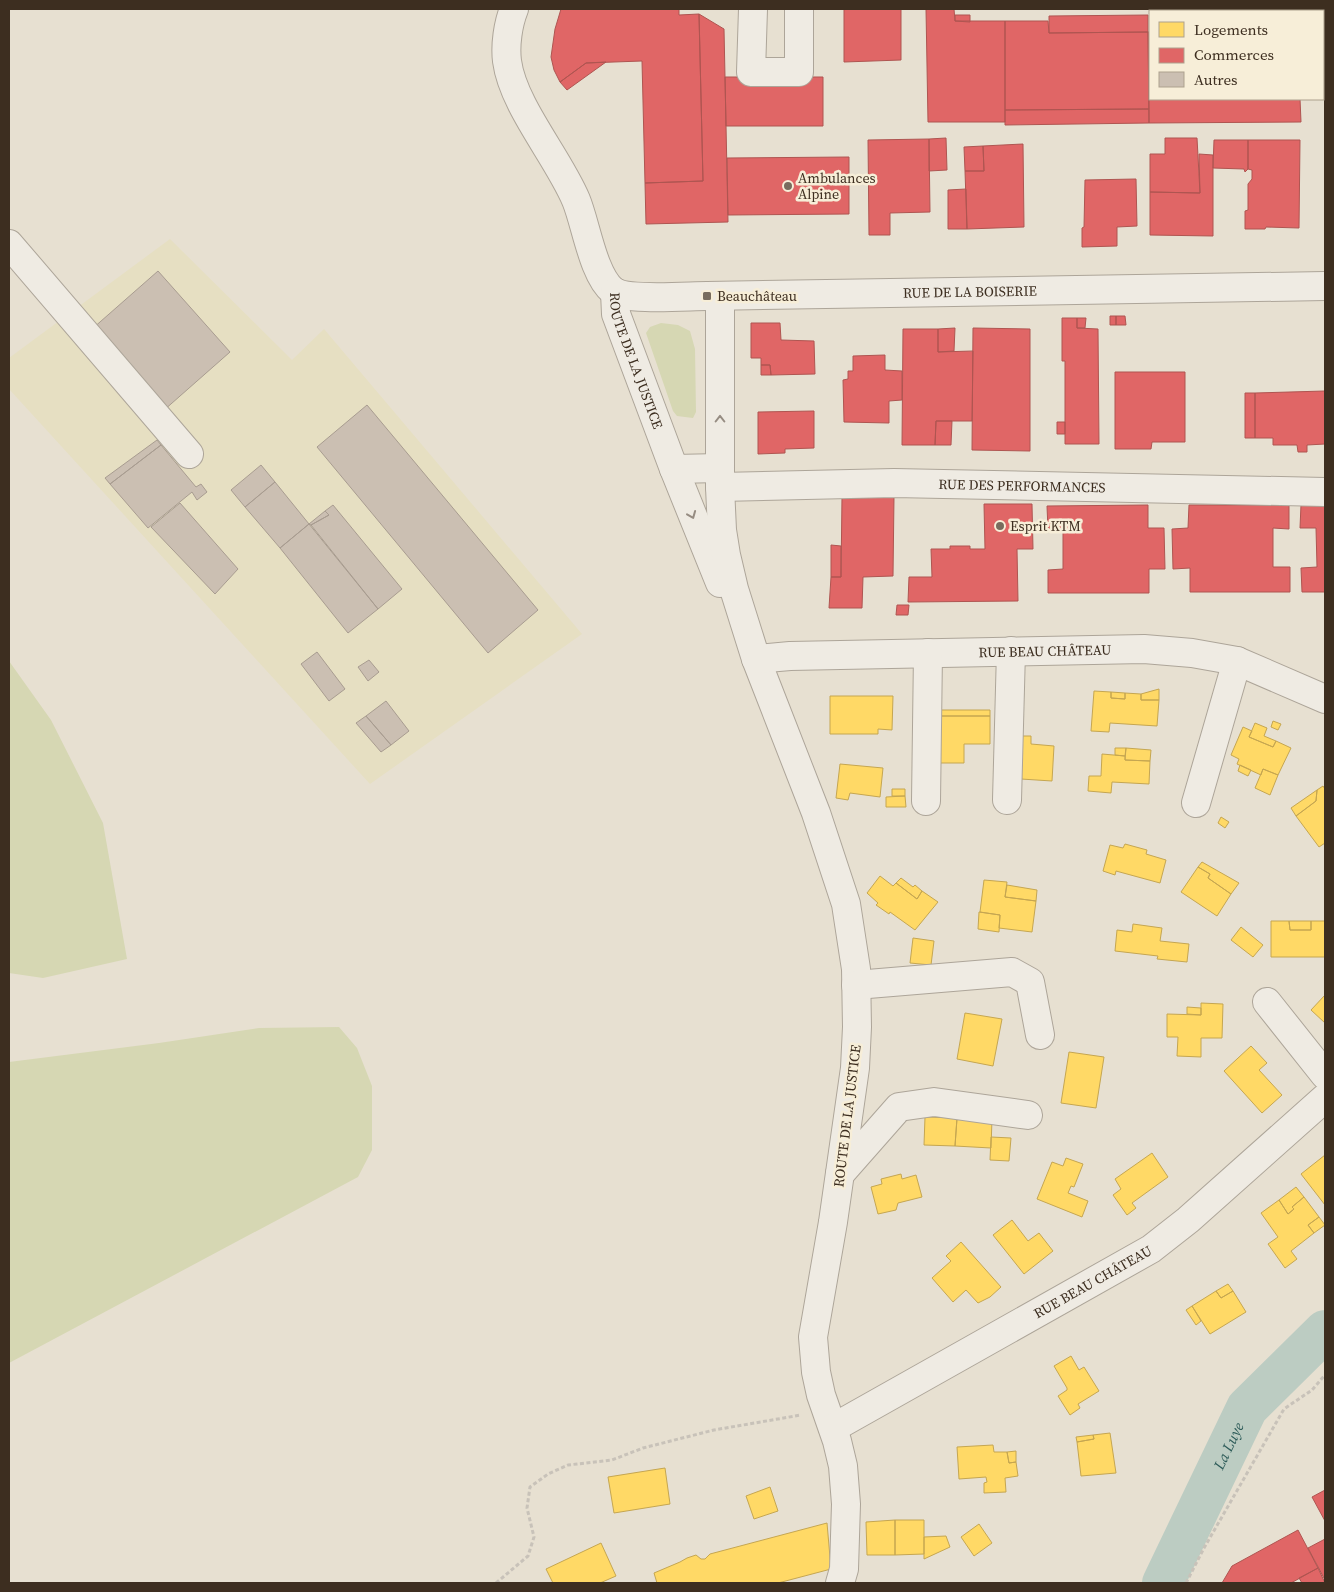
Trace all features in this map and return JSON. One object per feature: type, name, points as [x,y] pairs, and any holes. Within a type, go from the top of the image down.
[{"type":"street","name":"ROUTE DE LA JUSTICE","points":[[514,9],[508,37],[507,53],[507,61],[513,81],[522,102],[567,178],[577,202],[599,271],[606,285],[615,292],[616,314],[674,469],[709,560],[756,659]]},
{"type":"street","points":[[753,9],[751,72],[799,72],[799,9]]},
{"type":"street","points":[[9,244],[189,454]]},
{"type":"street","name":"RUE DE LA BOISERIE","points":[[615,292],[628,297],[1325,286]]},
{"type":"street","name":"ROUTE DE LA JUSTICE","points":[[720,296],[720,477],[722,530],[726,555],[734,589],[756,659],[816,813],[846,904],[856,970],[857,1027],[855,1068],[840,1174],[813,1337],[816,1372],[842,1466],[846,1504],[844,1569],[840,1583]]},
{"type":"street","name":"RUE DES PERFORMANCES","points":[[674,469],[720,477],[894,483],[1325,492]]},
{"type":"street","name":"RUE BEAU CHÂTEAU","points":[[756,659],[790,656],[1144,648],[1192,652],[1237,661],[1325,699]]},
{"type":"street","points":[[1007,800],[1011,651]]},
{"type":"street","points":[[926,801],[928,653]]},
{"type":"street","points":[[1196,802],[1237,661]]},
{"type":"street","points":[[856,985],[1012,972],[1030,982],[1040,1035]]},
{"type":"street","points":[[1267,1002],[1325,1075]]},
{"type":"street","name":"RUE BEAU CHÂTEAU","points":[[829,1417],[1151,1249],[1188,1220],[1325,1098]]},
{"type":"street","points":[[840,1174],[900,1107],[934,1102],[1028,1115]]},
{"type":"path","points":[[1186,1583],[1284,1409],[1312,1390],[1325,1374]]},
{"type":"path","points":[[496,1583],[528,1556],[534,1537],[526,1508],[530,1486],[548,1474],[568,1465],[612,1460],[652,1446],[714,1430],[803,1414],[829,1417]]},
{"type":"shaded area","points":[[170,239],[292,360],[324,329],[582,634],[370,784],[9,389],[9,358]]},
{"type":"green space","points":[[661,323],[678,325],[690,331],[695,349],[696,412],[693,418],[677,416],[673,411],[646,333],[650,327]]},
{"type":"green space","points":[[9,661],[51,720],[103,823],[127,959],[43,978],[9,973]]},
{"type":"green space","points":[[339,1027],[357,1048],[372,1086],[372,1150],[358,1177],[9,1363],[9,1062],[259,1028]]},
{"type":"building: Logements","points":[[1159,689],[1159,700],[1141,700],[1141,694]]},
{"type":"building: Logements","points":[[1094,691],[1111,692],[1111,698],[1125,699],[1125,693],[1141,694],[1141,700],[1159,700],[1157,726],[1110,723],[1109,732],[1091,731]]},
{"type":"building: Logements","points":[[1111,692],[1125,693],[1125,699],[1111,698]]},
{"type":"building: Logements","points":[[830,696],[893,696],[892,730],[878,729],[878,734],[830,734]]},
{"type":"building: Logements","points":[[939,710],[990,710],[990,716],[939,716]]},
{"type":"building: Logements","points":[[939,716],[990,716],[990,744],[964,744],[964,763],[939,763]]},
{"type":"building: Logements","points":[[1273,721],[1281,724],[1278,730],[1271,727]]},
{"type":"building: Logements","points":[[1255,723],[1267,728],[1264,736],[1276,741],[1273,747],[1249,737]]},
{"type":"building: Logements","points":[[1243,727],[1252,731],[1249,737],[1273,747],[1276,741],[1291,748],[1278,775],[1263,769],[1261,775],[1237,764],[1239,759],[1231,755]]},
{"type":"building: Logements","points":[[1016,736],[1031,736],[1031,744],[1054,746],[1052,781],[1021,779],[1022,763],[1015,762]]},
{"type":"building: Logements","points":[[1115,748],[1126,748],[1125,756],[1115,755]]},
{"type":"building: Logements","points":[[1126,748],[1151,750],[1150,761],[1125,760]]},
{"type":"building: Logements","points":[[1102,754],[1125,756],[1125,760],[1150,761],[1149,784],[1112,782],[1111,793],[1088,791],[1089,776],[1101,776]]},
{"type":"building: Logements","points":[[840,764],[883,768],[880,797],[850,793],[848,800],[836,798]]},
{"type":"building: Logements","points":[[1240,765],[1251,770],[1248,776],[1238,771]]},
{"type":"building: Logements","points":[[1263,769],[1278,775],[1270,795],[1255,788]]},
{"type":"building: Logements","points":[[1323,786],[1325,789],[1325,843],[1319,847],[1296,816],[1316,801],[1317,790]]},
{"type":"building: Logements","points":[[892,789],[905,789],[905,796],[892,796]]},
{"type":"building: Logements","points":[[1317,790],[1316,801],[1296,816],[1291,808]]},
{"type":"building: Logements","points":[[905,796],[906,807],[886,807],[886,797]]},
{"type":"building: Logements","points":[[1221,817],[1229,822],[1225,828],[1218,823]]},
{"type":"building: Logements","points":[[1125,844],[1147,850],[1146,854],[1166,860],[1160,883],[1116,871],[1115,875],[1103,871],[1110,845],[1123,848]]},
{"type":"building: Logements","points":[[1202,862],[1239,883],[1231,894],[1208,878],[1210,874],[1198,867]]},
{"type":"building: Logements","points":[[1198,867],[1210,874],[1208,878],[1231,894],[1217,916],[1181,892]]},
{"type":"building: Logements","points":[[880,876],[893,886],[896,883],[917,899],[922,891],[938,902],[915,930],[890,912],[889,914],[876,905],[878,903],[867,893]]},
{"type":"building: Logements","points":[[901,878],[922,891],[917,899],[896,883]]},
{"type":"building: Logements","points":[[984,880],[1007,882],[1005,897],[1036,901],[1032,932],[999,928],[1000,915],[980,912]]},
{"type":"building: Logements","points":[[1007,885],[1037,890],[1036,901],[1005,897]]},
{"type":"building: Logements","points":[[979,912],[1000,915],[999,932],[978,929]]},
{"type":"building: Logements","points":[[1271,921],[1289,921],[1290,930],[1311,930],[1311,921],[1325,921],[1325,957],[1271,957]]},
{"type":"building: Logements","points":[[1289,921],[1311,921],[1311,930],[1290,930]]},
{"type":"building: Logements","points":[[1133,924],[1162,928],[1160,941],[1189,944],[1187,962],[1157,959],[1158,956],[1115,951],[1117,930],[1132,932]]},
{"type":"building: Logements","points":[[1241,927],[1263,945],[1253,957],[1231,940]]},
{"type":"building: Logements","points":[[913,938],[934,941],[931,965],[910,963]]},
{"type":"building: Logements","points":[[1325,995],[1325,1023],[1311,1010]]},
{"type":"building: Logements","points":[[1201,1003],[1223,1004],[1222,1038],[1201,1038],[1201,1057],[1177,1056],[1178,1037],[1167,1037],[1167,1014],[1201,1015]]},
{"type":"building: Logements","points":[[1187,1007],[1201,1008],[1201,1015],[1187,1014]]},
{"type":"building: Logements","points":[[965,1013],[1002,1019],[993,1066],[957,1059]]},
{"type":"building: Logements","points":[[1251,1046],[1267,1063],[1259,1070],[1282,1095],[1262,1113],[1224,1071]]},
{"type":"building: Logements","points":[[1069,1052],[1104,1057],[1096,1108],[1061,1103]]},
{"type":"building: Logements","points":[[925,1117],[957,1118],[955,1146],[924,1145]]},
{"type":"building: Logements","points":[[957,1118],[992,1119],[991,1148],[955,1146]]},
{"type":"building: Logements","points":[[991,1137],[1011,1138],[1009,1161],[990,1160]]},
{"type":"building: Logements","points":[[1152,1153],[1168,1177],[1132,1203],[1136,1208],[1127,1215],[1113,1195],[1121,1189],[1115,1179]]},
{"type":"building: Logements","points":[[1325,1155],[1325,1205],[1301,1174]]},
{"type":"building: Logements","points":[[1066,1158],[1083,1164],[1074,1187],[1071,1186],[1068,1193],[1088,1201],[1082,1217],[1037,1199],[1052,1162],[1063,1166]]},
{"type":"building: Logements","points":[[901,1174],[902,1179],[916,1175],[922,1197],[898,1203],[896,1210],[878,1214],[871,1187],[882,1184],[881,1179]]},
{"type":"building: Logements","points":[[1296,1187],[1304,1197],[1292,1207],[1294,1209],[1288,1214],[1279,1200]]},
{"type":"building: Logements","points":[[1304,1197],[1319,1217],[1308,1225],[1314,1233],[1291,1251],[1297,1259],[1285,1268],[1268,1244],[1278,1237],[1261,1213],[1279,1200],[1288,1214],[1294,1209],[1292,1207]]},
{"type":"building: Logements","points":[[1319,1217],[1325,1225],[1314,1233],[1308,1225]]},
{"type":"building: Logements","points":[[1012,1220],[1028,1241],[1039,1233],[1053,1251],[1024,1274],[993,1235]]},
{"type":"building: Logements","points":[[961,1242],[1001,1287],[990,1297],[978,1303],[966,1290],[953,1302],[932,1278],[951,1261],[946,1256]]},
{"type":"building: Logements","points":[[1228,1284],[1233,1291],[1221,1298],[1216,1291]]},
{"type":"building: Logements","points":[[1216,1291],[1221,1298],[1233,1291],[1246,1312],[1210,1334],[1192,1306]]},
{"type":"building: Logements","points":[[1192,1306],[1201,1321],[1196,1325],[1186,1310]]},
{"type":"building: Logements","points":[[1071,1356],[1079,1370],[1084,1367],[1099,1391],[1078,1404],[1080,1408],[1070,1415],[1058,1396],[1067,1388],[1054,1366]]},
{"type":"building: Logements","points":[[1110,1433],[1116,1473],[1081,1476],[1077,1442],[1094,1439],[1093,1435]]},
{"type":"building: Logements","points":[[1093,1435],[1094,1439],[1077,1442],[1076,1437]]},
{"type":"building: Logements","points":[[993,1445],[994,1452],[1007,1452],[1009,1463],[1016,1462],[1018,1476],[1005,1478],[1006,1492],[984,1493],[984,1483],[987,1482],[986,1477],[959,1479],[957,1447]]},
{"type":"building: Logements","points":[[1016,1451],[1016,1462],[1009,1463],[1007,1452]]},
{"type":"building: Logements","points":[[665,1468],[670,1504],[614,1513],[608,1477]]},
{"type":"building: Logements","points":[[770,1487],[778,1511],[754,1519],[746,1496]]},
{"type":"building: Logements","points":[[895,1520],[895,1555],[867,1555],[866,1522]]},
{"type":"building: Logements","points":[[895,1520],[924,1520],[924,1554],[895,1555]]},
{"type":"building: Logements","points":[[827,1523],[831,1569],[778,1583],[657,1583],[654,1573],[687,1558],[696,1555],[701,1559],[705,1559],[710,1554]]},
{"type":"building: Logements","points":[[979,1524],[992,1543],[974,1556],[961,1537]]},
{"type":"building: Logements","points":[[946,1536],[950,1547],[924,1559],[924,1537]]},
{"type":"building: Logements","points":[[601,1543],[616,1576],[600,1583],[553,1583],[546,1569]]},
{"type":"building: Commerces","points":[[561,9],[679,9],[679,15],[699,14],[703,181],[645,183],[642,61],[586,63],[560,82],[554,70],[551,57],[555,29]]},
{"type":"building: Commerces","points":[[844,9],[901,9],[901,60],[844,62]]},
{"type":"building: Commerces","points":[[926,9],[954,9],[955,21],[1005,21],[1005,122],[928,122]]},
{"type":"building: Commerces","points":[[699,14],[724,29],[728,222],[646,224],[645,183],[703,181]]},
{"type":"building: Commerces","points":[[955,15],[970,15],[970,22],[955,21]]},
{"type":"building: Commerces","points":[[1148,15],[1148,32],[1049,33],[1049,16]]},
{"type":"building: Commerces","points":[[1005,21],[1048,21],[1049,33],[1148,32],[1149,109],[1005,110]]},
{"type":"building: Commerces","points":[[1148,32],[1149,100],[1300,100],[1301,122],[1149,123]]},
{"type":"building: Commerces","points":[[606,62],[567,90],[560,82],[586,63]]},
{"type":"building: Commerces","points":[[725,77],[823,77],[823,126],[726,126]]},
{"type":"building: Commerces","points":[[1149,109],[1149,123],[1005,125],[1005,110]]},
{"type":"building: Commerces","points":[[946,138],[947,170],[929,171],[929,139]]},
{"type":"building: Commerces","points":[[1165,138],[1197,138],[1200,193],[1150,192],[1150,154],[1165,154]]},
{"type":"building: Commerces","points":[[929,139],[930,212],[890,213],[890,235],[869,235],[868,140]]},
{"type":"building: Commerces","points":[[1214,140],[1248,140],[1248,169],[1245,172],[1244,169],[1213,168]]},
{"type":"building: Commerces","points":[[1248,140],[1300,140],[1299,228],[1266,227],[1265,229],[1245,229],[1245,211],[1248,210],[1248,184],[1252,179],[1252,170],[1248,169]]},
{"type":"building: Commerces","points":[[1023,144],[1024,227],[967,229],[965,171],[984,171],[983,146]]},
{"type":"building: Commerces","points":[[983,146],[984,171],[965,171],[964,147]]},
{"type":"building: Commerces","points":[[1199,154],[1213,155],[1213,236],[1150,235],[1150,192],[1200,193]]},
{"type":"building: Commerces","name":"Ambulances Alpine","points":[[849,157],[849,214],[728,215],[727,158]]},
{"type":"building: Commerces","points":[[1136,179],[1137,226],[1117,227],[1117,246],[1082,247],[1085,180]]},
{"type":"building: Commerces","points":[[966,189],[967,229],[948,229],[948,190]]},
{"type":"building: Commerces","points":[[1110,316],[1116,316],[1116,325],[1110,325]]},
{"type":"building: Commerces","points":[[1116,316],[1125,316],[1126,325],[1116,325]]},
{"type":"building: Commerces","points":[[1062,318],[1077,318],[1077,328],[1098,329],[1099,444],[1065,444],[1065,361],[1062,361]]},
{"type":"building: Commerces","points":[[1077,318],[1086,318],[1085,328],[1077,328]]},
{"type":"building: Commerces","points":[[751,323],[780,323],[781,340],[814,341],[815,374],[771,375],[770,365],[761,365],[761,358],[751,358]]},
{"type":"building: Commerces","points":[[955,328],[954,351],[938,352],[938,329]]},
{"type":"building: Commerces","points":[[973,328],[1030,329],[1030,451],[972,450]]},
{"type":"building: Commerces","points":[[903,329],[938,329],[938,352],[973,351],[972,421],[936,421],[935,445],[902,445]]},
{"type":"building: Commerces","points":[[885,355],[885,370],[902,371],[902,400],[889,401],[889,423],[844,422],[843,380],[848,379],[848,371],[853,371],[853,356]]},
{"type":"building: Commerces","points":[[761,365],[770,365],[771,375],[761,375]]},
{"type":"building: Commerces","points":[[1115,372],[1185,372],[1185,442],[1152,442],[1151,449],[1115,449]]},
{"type":"building: Commerces","points":[[1325,391],[1325,444],[1307,445],[1307,452],[1298,452],[1297,445],[1273,445],[1273,438],[1255,438],[1255,393]]},
{"type":"building: Commerces","points":[[1245,393],[1255,393],[1255,438],[1245,438]]},
{"type":"building: Commerces","points":[[814,411],[814,448],[785,449],[785,453],[758,454],[758,412]]},
{"type":"building: Commerces","points":[[936,421],[952,421],[951,445],[935,445]]},
{"type":"building: Commerces","points":[[1057,422],[1065,422],[1065,434],[1057,434]]},
{"type":"building: Commerces","points":[[894,496],[893,576],[863,577],[862,608],[829,608],[831,577],[841,577],[842,497]]},
{"type":"building: Commerces","points":[[984,504],[1032,504],[1033,549],[1017,549],[1018,601],[908,602],[909,577],[932,577],[931,549],[950,549],[950,546],[970,546],[970,549],[985,549]]},
{"type":"building: Commerces","points":[[1148,505],[1148,528],[1164,528],[1165,569],[1149,569],[1149,593],[1048,593],[1048,570],[1063,569],[1063,529],[1048,529],[1047,506]]},
{"type":"building: Commerces","points":[[1189,505],[1289,505],[1289,529],[1273,528],[1273,567],[1290,567],[1290,592],[1190,592],[1190,568],[1173,569],[1172,529],[1188,528]]},
{"type":"building: Commerces","points":[[1301,505],[1325,505],[1325,592],[1302,592],[1301,568],[1317,567],[1316,528],[1300,528]]},
{"type":"building: Commerces","points":[[831,545],[841,546],[841,577],[831,577]]},
{"type":"building: Commerces","points":[[897,605],[909,605],[908,615],[896,615]]},
{"type":"building: Commerces","points":[[1325,1490],[1325,1521],[1312,1497]]},
{"type":"building: Commerces","points":[[1298,1530],[1318,1568],[1291,1583],[1222,1583],[1232,1566]]},
{"type":"building: Commerces","points":[[1325,1539],[1325,1580],[1308,1548]]},
{"type":"building: Commerces","points":[[1318,1568],[1325,1583],[1302,1583],[1299,1578]]},
{"type":"building: Autres","points":[[158,271],[230,352],[163,411],[92,329]]},
{"type":"building: Autres","points":[[367,405],[538,610],[488,653],[317,447]]},
{"type":"building: Autres","points":[[157,440],[161,445],[110,484],[105,478]]},
{"type":"building: Autres","points":[[161,445],[196,487],[201,484],[207,492],[197,500],[192,492],[148,528],[110,484]]},
{"type":"building: Autres","points":[[261,465],[275,482],[245,507],[231,490]]},
{"type":"building: Autres","points":[[275,482],[309,524],[280,548],[245,507]]},
{"type":"building: Autres","points":[[180,503],[238,569],[215,594],[151,527]]},
{"type":"building: Autres","points":[[333,505],[402,589],[378,609],[311,525],[329,515],[325,511]]},
{"type":"building: Autres","points":[[325,511],[329,515],[311,525],[309,524]]},
{"type":"building: Autres","points":[[309,524],[378,609],[348,633],[280,548]]},
{"type":"building: Autres","points":[[317,652],[345,689],[329,701],[301,664]]},
{"type":"building: Autres","points":[[369,660],[379,672],[368,681],[358,667]]},
{"type":"building: Autres","points":[[386,701],[409,731],[391,745],[366,716]]},
{"type":"building: Autres","points":[[366,716],[391,745],[381,752],[356,723]]},
{"type":"waterway","name":"La Luye","points":[[1163,1583],[1247,1408],[1325,1331]]},
{"type":"place","name":"Ambulances Alpine","points":[[788,186]]},
{"type":"place","name":"Beauchâteau","points":[[707,296]]},
{"type":"place","name":"Esprit KTM","points":[[1000,526]]}]
